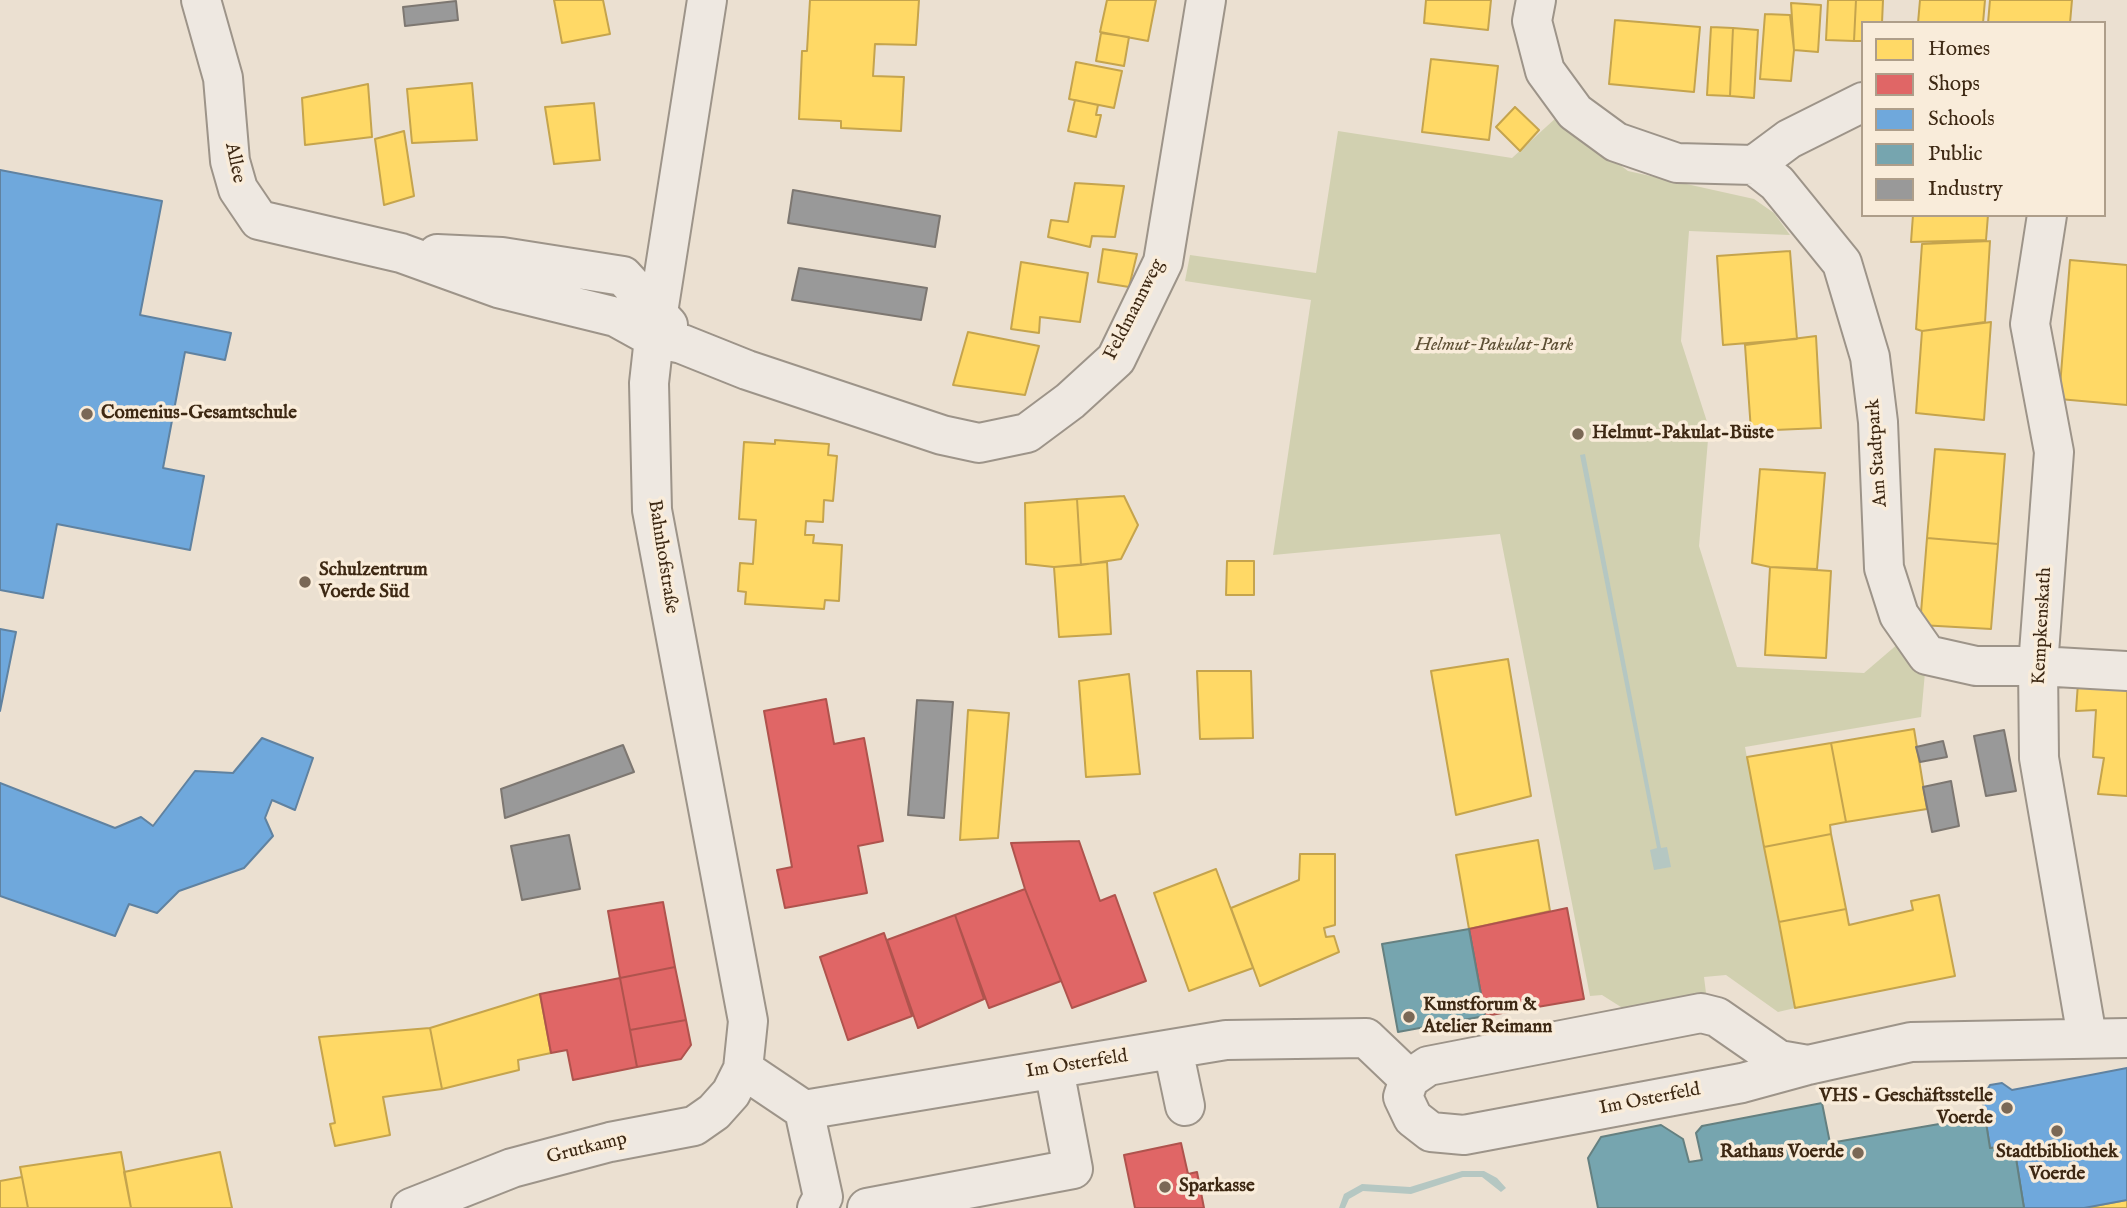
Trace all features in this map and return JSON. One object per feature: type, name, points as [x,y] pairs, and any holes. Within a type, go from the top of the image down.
[{"type":"street","name":"Allee","points":[[201,0],[223,78],[232,170],[237,189],[259,220],[401,253],[498,288],[664,331]]},
{"type":"street","name":"Bahnhofstraße","points":[[707,0],[664,331],[649,383],[652,510],[748,1021],[743,1069]]},
{"type":"street","name":"Feldmannweg","points":[[664,331],[747,370],[942,435],[979,443],[1027,433],[1070,401],[1116,359],[1163,262],[1206,0]]},
{"type":"street","points":[[1536,0],[1532,21],[1545,71],[1575,112],[1616,142],[1678,163],[1754,166],[1789,139],[1861,103]]},
{"type":"street","name":"Am Stadtpark","points":[[1754,166],[1777,183],[1842,263],[1870,357],[1878,422],[1884,568],[1899,615],[1927,655],[1976,666],[2127,671]]},
{"type":"street","name":"Kempkenskath","points":[[2048,217],[2030,324],[2054,452],[2038,666],[2039,758],[2087,1037]]},
{"type":"street","name":"Im Osterfeld","points":[[1808,1065],[1779,1060],[1717,1017],[1702,1013],[1428,1066],[1409,1079],[1403,1097],[1413,1118],[1431,1132],[1464,1135],[1742,1083],[1911,1042],[2127,1038]]},
{"type":"street","name":"Im Osterfeld","points":[[804,1110],[1226,1040],[1366,1038],[1409,1079]]},
{"type":"street","points":[[1173,1049],[1185,1106]]},
{"type":"street","points":[[743,1069],[804,1110],[823,1197],[817,1208]]},
{"type":"street","name":"Grutkamp","points":[[411,1208],[512,1168],[610,1142],[694,1126],[714,1112],[731,1093],[743,1069]]},
{"type":"street","points":[[867,1208],[1073,1168],[1054,1069]]},
{"type":"green space","name":"Helmut-Pakulat-Park","points":[[1557,117],[1628,171],[1754,199],[1774,213],[1790,235],[1689,231],[1681,341],[1709,428],[1699,546],[1737,667],[1864,673],[1899,643],[1926,661],[1921,717],[1745,747],[1795,1008],[1778,1012],[1726,975],[1704,977],[1707,1001],[1632,1014],[1602,995],[1590,996],[1500,534],[1273,555],[1311,300],[1185,281],[1190,255],[1316,273],[1338,131],[1512,158]]},
{"type":"shaded area","points":[[1585,454],[1661,848],[1667,847],[1671,867],[1654,870],[1650,850],[1657,848],[1580,455]]},
{"type":"shaded area","points":[[1462,1171],[1484,1171],[1497,1178],[1506,1188],[1501,1192],[1482,1177],[1463,1177],[1411,1194],[1363,1191],[1349,1199],[1345,1208],[1339,1208],[1344,1194],[1362,1184],[1410,1187]]},
{"type":"building: Homes","points":[[554,0],[603,0],[610,34],[562,43]]},
{"type":"building: Homes","points":[[810,0],[919,0],[916,45],[875,44],[873,76],[904,77],[901,131],[841,128],[841,121],[799,119],[802,51],[807,51]]},
{"type":"building: Homes","points":[[1107,0],[1156,0],[1148,41],[1100,32]]},
{"type":"building: Homes","points":[[1426,0],[1491,0],[1488,30],[1424,23]]},
{"type":"building: Homes","points":[[1828,0],[1856,0],[1854,41],[1826,40]]},
{"type":"building: Homes","points":[[1856,0],[1883,0],[1882,21],[1861,21],[1861,41],[1854,41]]},
{"type":"building: Homes","points":[[1920,0],[1985,0],[1983,21],[1918,21]]},
{"type":"building: Homes","points":[[1990,0],[2072,0],[2070,21],[1988,21]]},
{"type":"building: Homes","points":[[1791,3],[1821,5],[1818,52],[1794,50]]},
{"type":"building: Homes","points":[[1765,14],[1790,15],[1794,50],[1791,81],[1760,79]]},
{"type":"building: Homes","points":[[1615,20],[1700,27],[1694,92],[1609,84]]},
{"type":"building: Homes","points":[[1711,27],[1733,28],[1730,96],[1707,95]]},
{"type":"building: Homes","points":[[1733,28],[1758,30],[1754,98],[1730,96]]},
{"type":"building: Homes","points":[[1101,33],[1129,37],[1124,66],[1096,61]]},
{"type":"building: Homes","points":[[1431,59],[1498,66],[1489,140],[1422,132]]},
{"type":"building: Homes","points":[[1076,62],[1122,71],[1114,108],[1069,99]]},
{"type":"building: Homes","points":[[472,83],[477,140],[412,143],[407,89]]},
{"type":"building: Homes","points":[[368,84],[372,137],[305,145],[302,98]]},
{"type":"building: Homes","points":[[1075,100],[1098,105],[1096,115],[1101,115],[1096,137],[1068,131]]},
{"type":"building: Homes","points":[[594,103],[600,160],[554,164],[545,107]]},
{"type":"building: Homes","points":[[1515,107],[1539,130],[1520,151],[1496,127]]},
{"type":"building: Homes","points":[[404,131],[414,196],[384,205],[375,139]]},
{"type":"building: Homes","points":[[1075,183],[1124,186],[1115,237],[1092,236],[1090,247],[1048,237],[1051,220],[1068,222]]},
{"type":"building: Homes","points":[[1913,217],[1988,217],[1986,240],[1911,242]]},
{"type":"building: Homes","points":[[1990,241],[1985,322],[1922,331],[1916,329],[1922,244]]},
{"type":"building: Homes","points":[[1103,249],[1137,254],[1129,287],[1098,282]]},
{"type":"building: Homes","points":[[1790,251],[1797,339],[1723,345],[1717,256]]},
{"type":"building: Homes","points":[[2070,260],[2127,265],[2127,405],[2059,399]]},
{"type":"building: Homes","points":[[1021,262],[1088,273],[1080,322],[1040,317],[1039,333],[1011,329]]},
{"type":"building: Homes","points":[[1991,322],[1984,420],[1916,413],[1922,331]]},
{"type":"building: Homes","points":[[968,332],[1039,346],[1025,395],[953,385]]},
{"type":"building: Homes","points":[[1816,336],[1821,428],[1751,431],[1745,345]]},
{"type":"building: Homes","points":[[775,440],[829,444],[828,455],[837,456],[833,501],[824,500],[823,522],[806,521],[805,535],[814,535],[813,543],[842,545],[839,601],[825,600],[824,609],[745,604],[746,592],[738,591],[740,563],[753,564],[756,520],[739,519],[744,442],[775,444]]},
{"type":"building: Homes","points":[[1935,449],[2005,454],[1998,544],[1927,538]]},
{"type":"building: Homes","points":[[1760,469],[1825,473],[1817,569],[1770,567],[1752,563]]},
{"type":"building: Homes","points":[[1124,496],[1138,525],[1121,559],[1081,565],[1077,499]]},
{"type":"building: Homes","points":[[1077,499],[1081,565],[1054,567],[1026,564],[1025,503]]},
{"type":"building: Homes","points":[[1927,538],[1998,544],[1991,629],[1920,625]]},
{"type":"building: Homes","points":[[1227,561],[1254,561],[1254,595],[1226,595]]},
{"type":"building: Homes","points":[[1107,562],[1111,634],[1059,637],[1054,567]]},
{"type":"building: Homes","points":[[1770,567],[1831,571],[1826,658],[1765,655]]},
{"type":"building: Homes","points":[[1508,659],[1531,796],[1456,815],[1431,671]]},
{"type":"building: Homes","points":[[1197,671],[1251,671],[1253,738],[1200,739]]},
{"type":"building: Homes","points":[[1129,674],[1140,774],[1086,777],[1079,681]]},
{"type":"building: Homes","points":[[2078,683],[2127,686],[2127,796],[2098,794],[2104,758],[2093,757],[2096,710],[2076,711]]},
{"type":"building: Homes","points":[[968,710],[1009,713],[998,838],[960,840]]},
{"type":"building: Homes","points":[[1914,729],[1927,809],[1846,822],[1831,743]]},
{"type":"building: Homes","points":[[1831,743],[1846,822],[1830,825],[1831,834],[1764,847],[1747,757]]},
{"type":"building: Homes","points":[[1831,834],[1846,909],[1779,922],[1764,847]]},
{"type":"building: Homes","points":[[1538,840],[1550,911],[1469,929],[1456,855]]},
{"type":"building: Homes","points":[[1300,854],[1335,854],[1335,925],[1324,928],[1326,937],[1334,936],[1339,952],[1260,986],[1231,908],[1299,880]]},
{"type":"building: Homes","points":[[1216,869],[1253,968],[1189,991],[1154,893]]},
{"type":"building: Homes","points":[[1939,895],[1955,976],[1795,1008],[1779,922],[1846,909],[1849,925],[1913,910],[1911,901]]},
{"type":"building: Homes","points":[[540,994],[551,1053],[518,1060],[519,1070],[442,1089],[430,1028]]},
{"type":"building: Homes","points":[[430,1028],[442,1089],[383,1097],[390,1135],[335,1146],[330,1124],[335,1123],[319,1037]]},
{"type":"building: Homes","points":[[121,1152],[131,1208],[28,1208],[20,1167]]},
{"type":"building: Homes","points":[[220,1152],[232,1208],[131,1208],[124,1172]]},
{"type":"building: Homes","points":[[22,1177],[28,1208],[0,1208],[0,1181]]},
{"type":"building: Homes","points":[[2127,1200],[2127,1208],[2084,1208]]},
{"type":"building: Shops","points":[[826,699],[834,744],[864,738],[883,841],[858,846],[867,893],[785,908],[777,870],[792,867],[764,711]]},
{"type":"building: Shops","points":[[1079,841],[1100,901],[1115,895],[1146,981],[1072,1008],[1025,889],[1011,843]]},
{"type":"building: Shops","points":[[1025,889],[1061,981],[989,1008],[955,915]]},
{"type":"building: Shops","points":[[663,902],[675,967],[620,978],[608,911]]},
{"type":"building: Shops","points":[[1567,908],[1584,999],[1485,1016],[1469,929]]},
{"type":"building: Shops","points":[[955,915],[984,999],[918,1028],[887,940]]},
{"type":"building: Shops","points":[[884,933],[912,1016],[848,1040],[820,957]]},
{"type":"building: Shops","points":[[675,967],[686,1020],[630,1030],[620,978]]},
{"type":"building: Shops","points":[[620,978],[637,1067],[573,1080],[567,1050],[551,1053],[540,994]]},
{"type":"building: Shops","points":[[686,1020],[691,1045],[681,1059],[637,1067],[630,1030]]},
{"type":"building: Shops","name":"Sparkasse","points":[[1181,1143],[1188,1174],[1197,1172],[1204,1208],[1135,1208],[1124,1155]]},
{"type":"building: Schools","name":"Comenius-Gesamtschule","points":[[0,170],[162,201],[140,315],[231,333],[225,360],[185,352],[163,468],[204,476],[190,550],[57,524],[43,598],[0,590]]},
{"type":"building: Schools","points":[[0,629],[16,632],[0,711]]},
{"type":"building: Schools","points":[[262,738],[313,758],[295,810],[272,800],[265,818],[273,836],[244,868],[179,891],[157,913],[129,904],[115,936],[0,896],[0,783],[115,828],[141,817],[153,826],[195,771],[233,773]]},
{"type":"building: Schools","name":"Stadtbibliothek Voerde","points":[[2127,1068],[2127,1200],[2084,1208],[2024,1208],[2014,1146],[1990,1148],[1982,1099],[1990,1085],[2002,1083],[2012,1090]]},
{"type":"building: Public","points":[[1469,929],[1485,1016],[1398,1032],[1382,944]]},
{"type":"building: Public","name":"Rathaus Voerde","points":[[1822,1103],[1830,1143],[1985,1116],[1990,1148],[2014,1146],[2024,1208],[1598,1208],[1588,1158],[1601,1137],[1661,1125],[1683,1139],[1689,1162],[1702,1160],[1696,1133],[1702,1126]]},
{"type":"building: Industry","points":[[456,1],[458,20],[405,26],[403,7]]},
{"type":"building: Industry","points":[[793,190],[940,216],[935,247],[788,223]]},
{"type":"building: Industry","points":[[799,268],[927,288],[921,320],[792,300]]},
{"type":"building: Industry","points":[[917,700],[953,702],[944,818],[908,815]]},
{"type":"building: Industry","points":[[2004,730],[2016,791],[1986,796],[1974,736]]},
{"type":"building: Industry","points":[[1943,741],[1947,757],[1920,762],[1916,747]]},
{"type":"building: Industry","points":[[623,745],[634,772],[505,818],[501,789]]},
{"type":"building: Industry","points":[[1951,781],[1959,826],[1932,832],[1923,787]]},
{"type":"building: Industry","points":[[569,835],[580,889],[522,900],[511,846]]},
{"type":"place","name":"Comenius-Gesamtschule","points":[[87,414]]},
{"type":"place","name":"Helmut-Pakulat-Büste","points":[[1578,434]]},
{"type":"place","name":"Schulzentrum Voerde Süd","points":[[305,582]]},
{"type":"place","name":"Kunstforum & Atelier Reimann","points":[[1409,1017]]},
{"type":"place","name":"VHS - Geschäftsstelle Voerde","points":[[2007,1108]]},
{"type":"place","name":"Stadtbibliothek Voerde","points":[[2057,1131]]},
{"type":"place","name":"Rathaus Voerde","points":[[1858,1153]]},
{"type":"place","name":"Sparkasse","points":[[1165,1187]]}]
